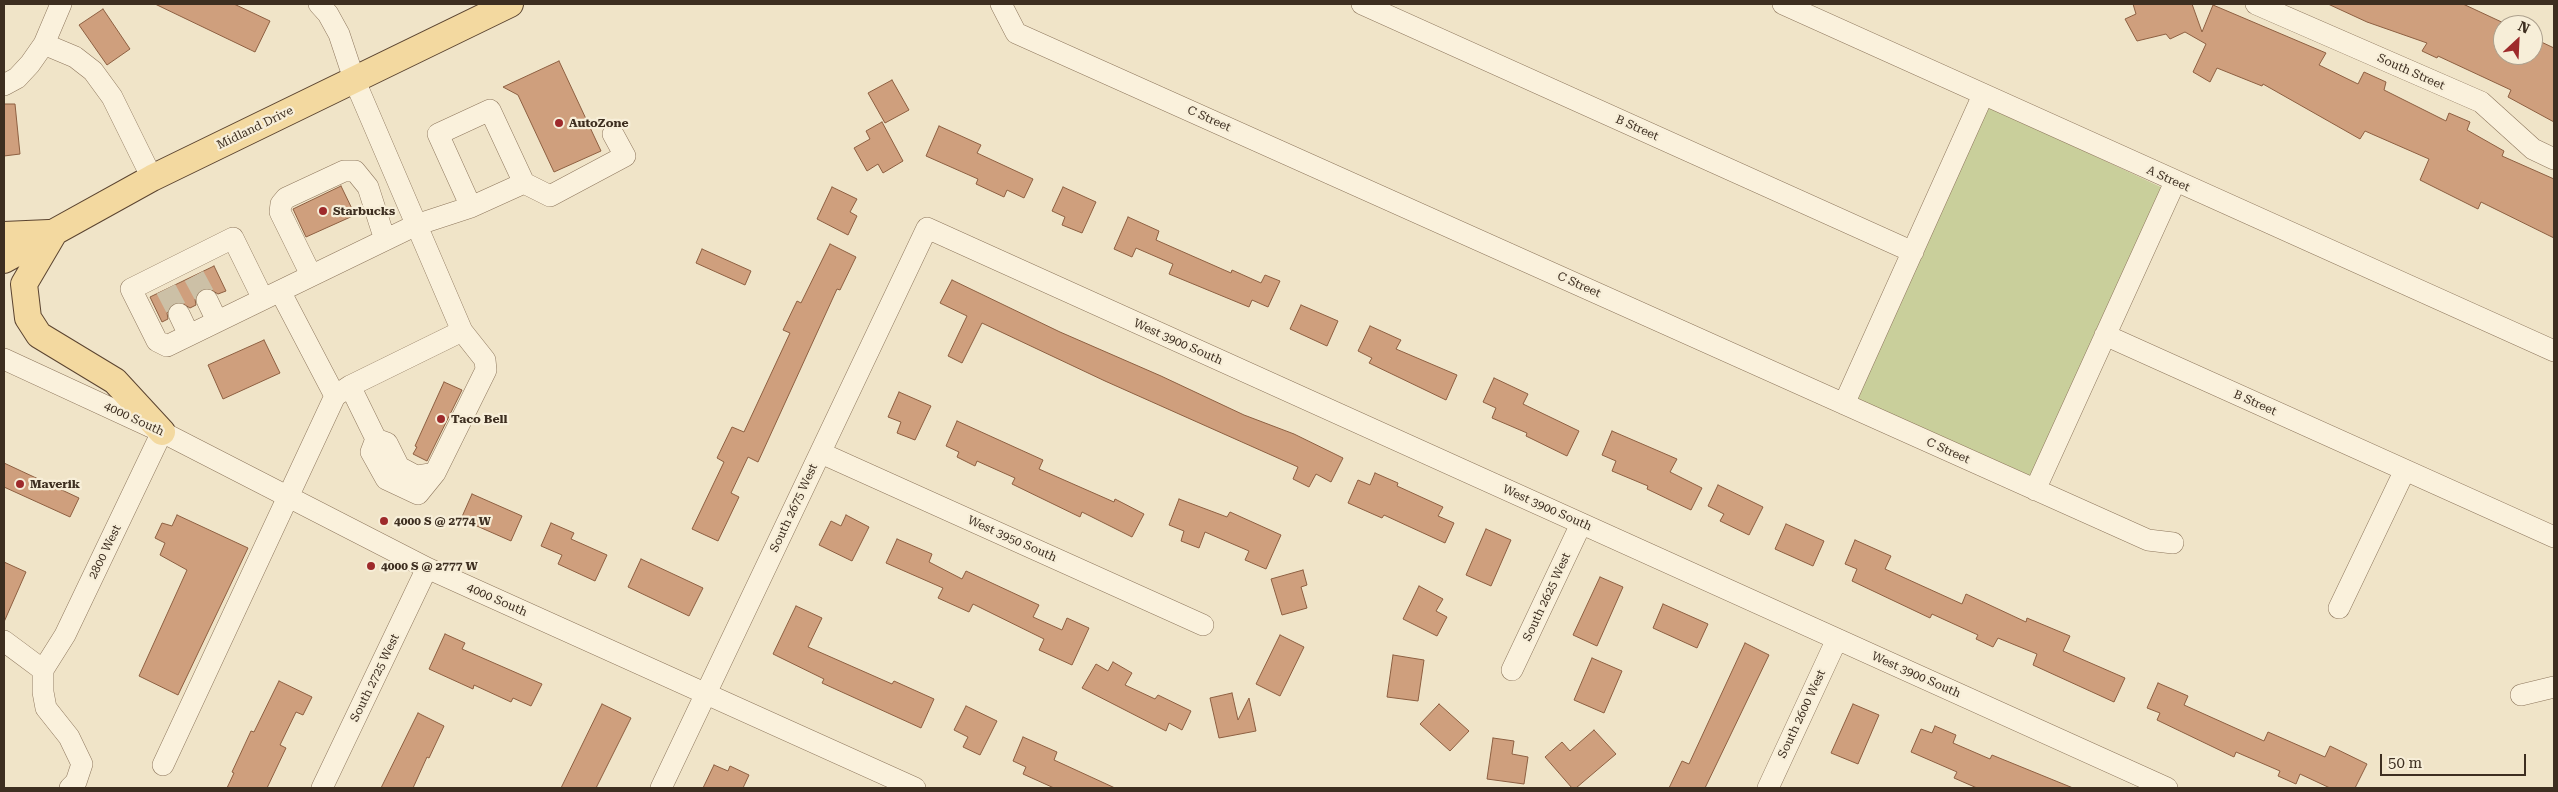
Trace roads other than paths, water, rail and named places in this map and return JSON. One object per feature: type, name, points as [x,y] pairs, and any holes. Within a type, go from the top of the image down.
[{"type":"main road","name":"Midland Drive","points":[[4,260],[152,178],[510,4]]},
{"type":"main road","points":[[4,235],[54,232]]},
{"type":"main road","points":[[54,232],[24,284],[28,318],[39,335],[115,381],[162,432]]},
{"type":"street","points":[[4,85],[17,78],[44,44],[61,4]]},
{"type":"street","points":[[319,4],[328,14],[339,34],[354,79],[416,225],[462,331],[485,360],[486,370],[435,473],[418,494],[386,479],[371,452],[376,438],[272,295],[233,238],[191,268],[163,282],[131,289],[157,341],[167,346],[217,321],[272,295],[416,225],[471,207],[524,183]]},
{"type":"street","name":"C Street","points":[[1001,4],[1016,33],[2148,540],[2174,543]]},
{"type":"street","name":"B Street","points":[[1362,4],[1912,252]]},
{"type":"street","name":"A Street","points":[[1783,4],[2554,351]]},
{"type":"street","name":"South Street","points":[[2256,4],[2481,102],[2532,150],[2554,159]]},
{"type":"street","points":[[44,44],[75,57],[93,71],[112,97],[152,178]]},
{"type":"street","points":[[1844,404],[1983,95]]},
{"type":"street","points":[[471,207],[438,134],[490,110],[524,183],[550,196],[626,156],[613,134]]},
{"type":"street","points":[[311,276],[280,212],[281,204],[286,198],[344,171],[355,171],[368,186],[385,240]]},
{"type":"street","points":[[2035,490],[2175,182]]},
{"type":"street","name":"South 2675 West","points":[[661,788],[927,228]]},
{"type":"street","name":"West 3900 South","points":[[927,228],[2167,788]]},
{"type":"street","points":[[207,300],[217,321]]},
{"type":"street","points":[[179,314],[189,335]]},
{"type":"street","points":[[163,764],[289,498],[343,391],[462,331]]},
{"type":"street","name":"B Street","points":[[2106,335],[2554,537]]},
{"type":"street","name":"4000 South","points":[[4,359],[162,432],[427,568],[915,788]]},
{"type":"street","name":"2800 West","points":[[43,670],[61,642],[162,432]]},
{"type":"street","name":"West 3950 South","points":[[820,453],[1203,625]]},
{"type":"street","points":[[2339,608],[2406,470]]},
{"type":"street","name":"South 2625 West","points":[[1512,670],[1581,524]]},
{"type":"street","name":"South 2725 West","points":[[322,788],[427,568]]},
{"type":"street","name":"South 2600 West","points":[[1768,788],[1837,639]]},
{"type":"street","points":[[4,641],[43,670],[43,692],[46,708],[69,737],[82,764],[76,782],[70,788]]},
{"type":"street","points":[[2520,695],[2554,686]]},
{"type":"tunnel","points":[[194,276],[207,300]]},
{"type":"tunnel","points":[[166,289],[179,314]]},
{"type":"place","name":"AutoZone","points":[[559,123]]},
{"type":"place","name":"Starbucks","points":[[323,211]]},
{"type":"place","name":"Taco Bell","points":[[441,419]]},
{"type":"place","name":"Maverik","points":[[20,484]]},
{"type":"place","name":"4000 S @ 2774 W","points":[[384,521]]},
{"type":"place","name":"4000 S @ 2777 W","points":[[371,566]]}]
